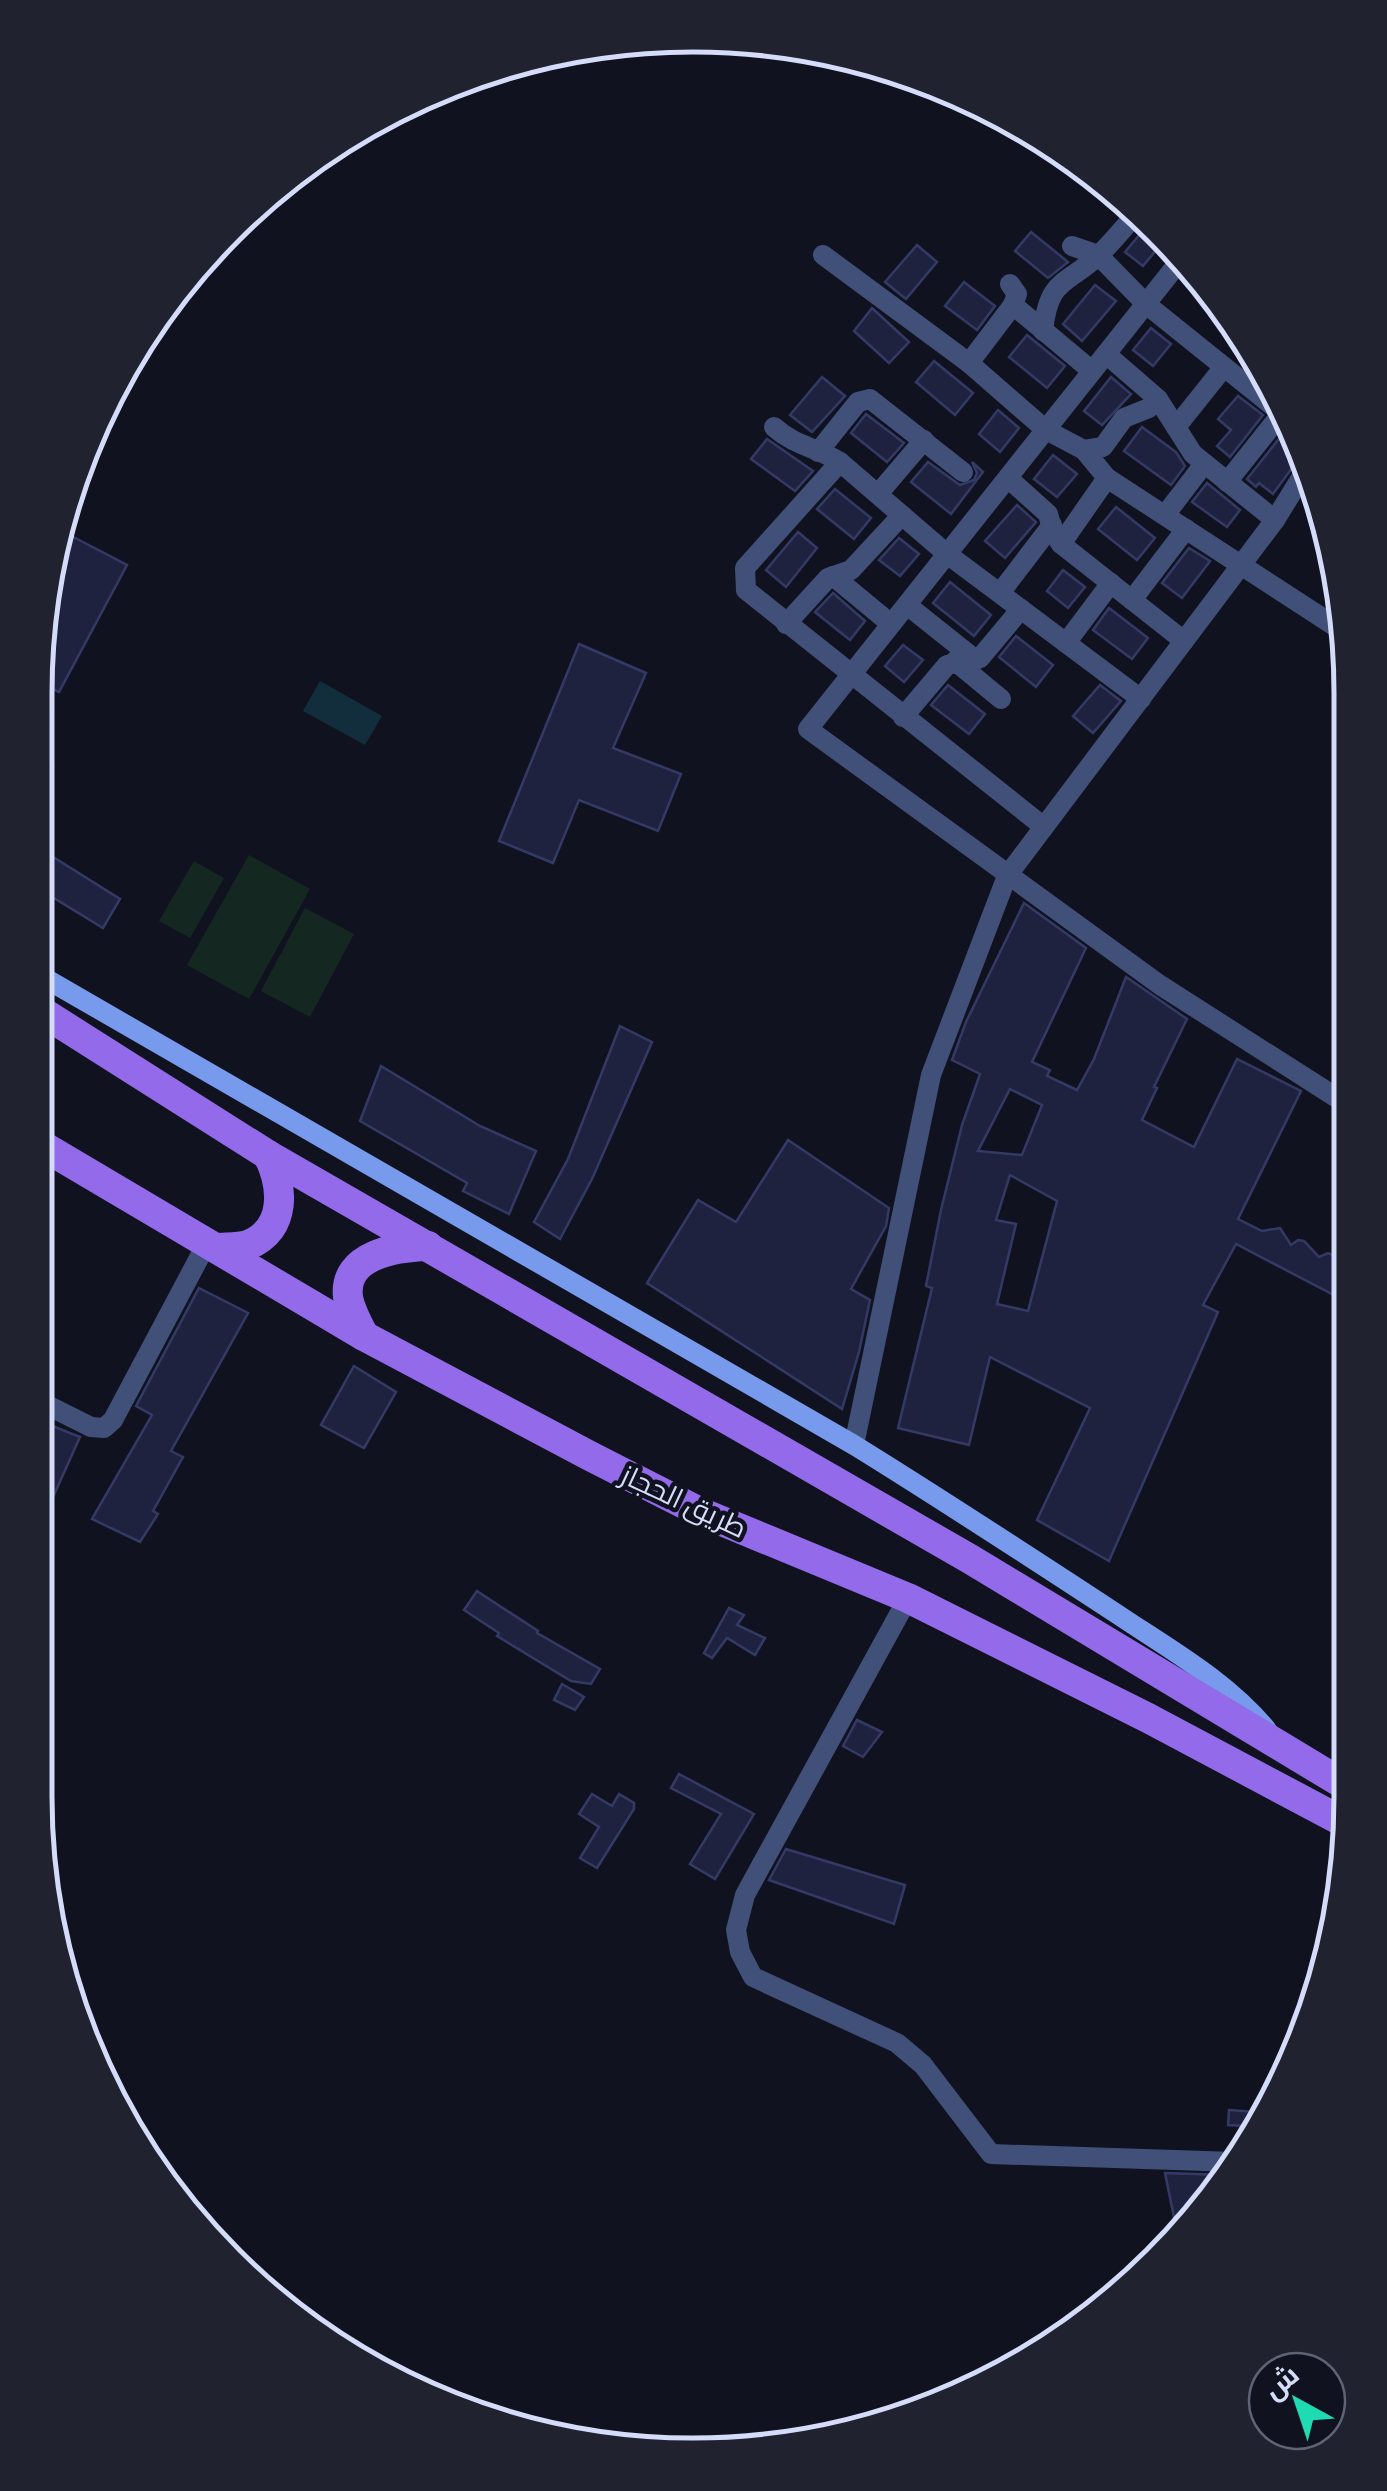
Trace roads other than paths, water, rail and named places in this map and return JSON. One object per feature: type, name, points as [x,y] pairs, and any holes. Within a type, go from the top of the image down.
[{"type":"main road","points":[[52,982],[854,1445],[1212,1678],[1252,1712],[1277,1744]]},
{"type":"main road","points":[[52,1018],[268,1154],[970,1559],[1334,1778]]},
{"type":"main road","name":"طريق الحجاز","points":[[52,1152],[364,1336],[700,1512],[908,1598],[1148,1718],[1334,1817]]},
{"type":"main road","points":[[211,1246],[248,1245],[268,1230],[281,1198],[279,1178],[268,1154]]},
{"type":"main road","points":[[364,1336],[348,1296],[351,1277],[369,1257],[395,1247],[428,1246]]},
{"type":"street","points":[[1043,331],[1046,302],[1061,281],[1098,256],[1128,223]]},
{"type":"street","points":[[1072,246],[1098,256],[1146,304],[1261,397]]},
{"type":"street","points":[[823,254],[969,363],[1046,430],[1084,450],[1107,478],[1330,624]]},
{"type":"street","points":[[1173,269],[808,729],[1160,985],[1334,1095]]},
{"type":"street","points":[[969,363],[1011,294],[1043,331],[1092,372]]},
{"type":"street","points":[[1106,354],[1158,399],[1183,441],[1204,464],[1276,520]]},
{"type":"street","points":[[1176,427],[1224,367]]},
{"type":"street","points":[[818,452],[858,402],[866,398],[874,400],[963,472]]},
{"type":"street","points":[[1084,450],[1102,447],[1124,418],[1149,408],[1158,399]]},
{"type":"street","points":[[1227,482],[1275,424]]},
{"type":"street","points":[[774,427],[786,438],[840,462],[947,554],[1140,699]]},
{"type":"street","points":[[878,494],[924,440]]},
{"type":"street","points":[[840,462],[745,568],[746,590],[1044,827]]},
{"type":"street","points":[[1165,515],[1204,464]]},
{"type":"street","points":[[1008,478],[1048,514],[1056,535],[1184,640]]},
{"type":"street","points":[[1000,593],[1107,478]]},
{"type":"street","points":[[854,1445],[931,1075],[1007,876],[1276,520],[1298,483]]},
{"type":"street","points":[[786,624],[833,576],[851,570],[902,515]]},
{"type":"street","points":[[1132,600],[1186,529]]},
{"type":"street","points":[[833,576],[892,624]]},
{"type":"street","points":[[1066,643],[1111,583]]},
{"type":"street","points":[[907,605],[1001,699]]},
{"type":"street","points":[[903,716],[940,670],[966,661],[1021,609]]},
{"type":"street","points":[[52,1407],[91,1427],[104,1428],[113,1420],[211,1246]]},
{"type":"street","points":[[908,1598],[745,1895],[736,1930],[740,1952],[754,1977],[897,2043],[923,2064],[992,2154],[1221,2162]]},
{"type":"water","points":[[320,681],[382,716],[365,745],[303,711]]}]
